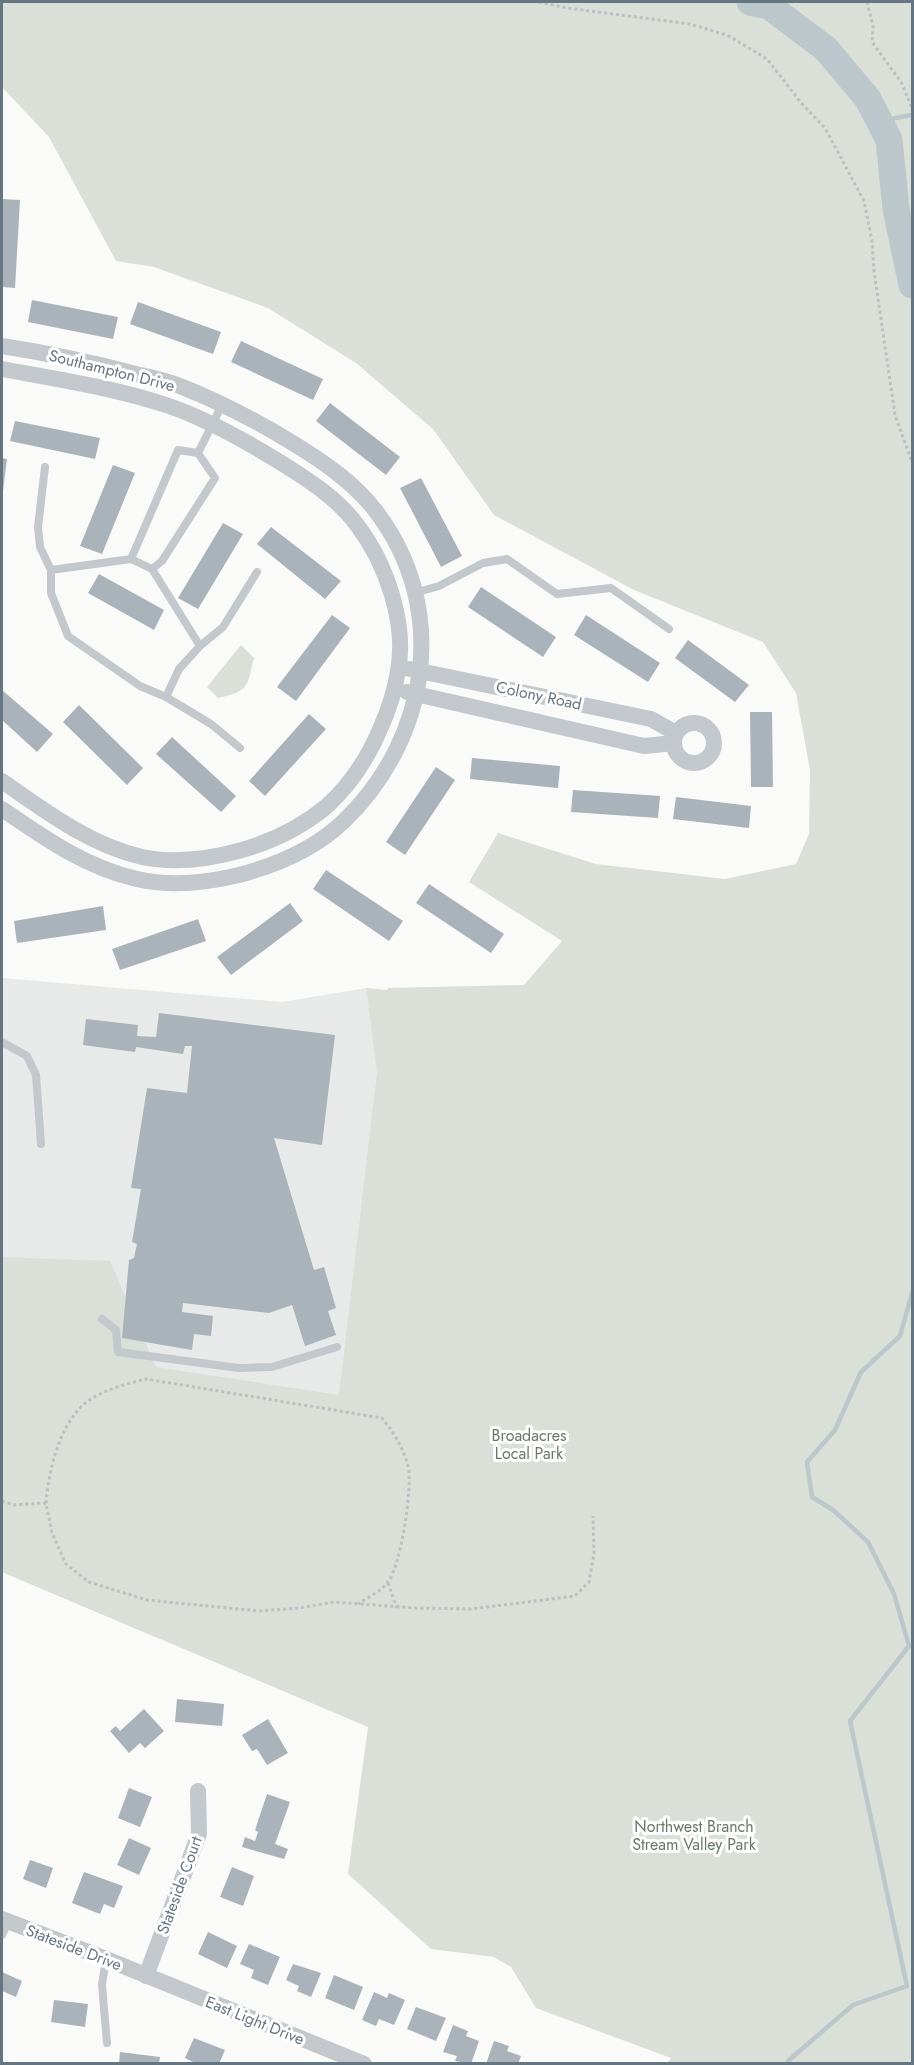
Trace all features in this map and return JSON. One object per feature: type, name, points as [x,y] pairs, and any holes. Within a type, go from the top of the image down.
[{"type":"street","name":"Southampton Drive","points":[[2,346],[80,359],[177,385],[257,421],[342,475],[375,509],[398,546],[422,625],[421,670],[417,694],[410,717],[387,769],[369,794],[343,822],[317,842],[280,862],[211,882],[171,883],[140,880],[102,870],[74,856],[2,809]]},
{"type":"street","name":"Southampton Drive","points":[[2,369],[75,381],[159,404],[246,441],[327,493],[357,524],[378,556],[390,588],[399,628],[399,668],[394,690],[367,758],[328,805],[271,841],[207,859],[144,857],[110,848],[86,836],[2,781]]},
{"type":"street","name":"Colony Road","points":[[394,690],[644,746],[675,738],[651,719],[421,670],[399,668]]},
{"type":"street","points":[[281,835],[292,856]]},
{"type":"street","name":"Stateside Court","points":[[146,1976],[199,1834],[198,1791]]},
{"type":"street","name":"Stateside Drive","points":[[4,1925],[106,1959],[146,1976]]},
{"type":"street","name":"East Light Drive","points":[[146,1976],[333,2058],[364,2064]]},
{"type":"lane","points":[[198,453],[222,405]]},
{"type":"lane","points":[[131,559],[178,450],[198,453],[215,477],[162,561],[152,569]]},
{"type":"lane","points":[[45,467],[38,527],[40,547],[51,570],[51,593],[68,636],[140,686],[166,697],[211,724],[240,748]]},
{"type":"lane","points":[[51,570],[131,559],[152,569],[200,646]]},
{"type":"lane","points":[[414,593],[439,586],[483,563],[507,559],[557,594],[611,588],[669,629]]},
{"type":"lane","points":[[166,697],[179,669],[200,646],[223,627],[257,572]]},
{"type":"lane","points":[[2,1042],[27,1056],[36,1075],[41,1144]]},
{"type":"lane","points":[[36,1075],[45,1070]]},
{"type":"lane","points":[[102,1319],[116,1330],[118,1352],[239,1368],[272,1367],[337,1347]]},
{"type":"lane","points":[[106,1959],[102,1985],[107,2043]]},
{"type":"path","points":[[539,2],[567,8],[690,24],[729,36],[767,59],[802,104],[825,128],[864,201],[872,241],[874,271],[895,415],[912,462]]},
{"type":"path","points":[[867,2],[873,26],[872,42],[901,82],[912,108]]},
{"type":"path","points":[[357,1605],[388,1583],[399,1557],[408,1506],[409,1468],[399,1439],[382,1419],[146,1379],[106,1390],[80,1407],[64,1431],[48,1474],[46,1503],[52,1533],[66,1564],[88,1582],[147,1600],[259,1611],[334,1602],[357,1605],[397,1608],[471,1609],[575,1596],[589,1582],[594,1554],[592,1516]]},
{"type":"path","points":[[2,1501],[12,1505],[46,1503]]},
{"type":"path","points":[[388,1583],[397,1608]]},
{"type":"shaded area","points":[[2,978],[282,1002],[366,988],[400,1230],[339,1653],[157,1638],[2,1572]]},
{"type":"green space","points":[[2,2],[912,2],[912,2063],[668,2063],[671,2058],[536,2008],[511,1967],[494,1957],[431,1949],[348,1874],[368,1727],[2,1572],[2,1257],[110,1261],[156,1367],[339,1395],[377,1072],[366,988],[387,990],[388,988],[524,985],[562,941],[469,882],[498,833],[596,864],[725,879],[796,864],[809,834],[810,770],[796,693],[763,642],[634,590],[494,515],[433,429],[356,363],[268,308],[154,267],[116,261],[49,137],[2,87]]},
{"type":"green space","points":[[241,645],[254,658],[248,682],[236,693],[218,698],[207,687]]},
{"type":"building","points":[[2,199],[20,200],[15,288],[2,287]]},
{"type":"building","points":[[32,300],[118,317],[113,339],[28,322]]},
{"type":"building","points":[[138,302],[221,332],[213,354],[130,324]]},
{"type":"building","points":[[241,341],[323,379],[313,400],[231,362]]},
{"type":"building","points":[[330,403],[400,457],[386,475],[316,421]]},
{"type":"building","points":[[15,421],[100,438],[95,459],[10,441]]},
{"type":"building","points":[[2,458],[7,459],[3,491],[2,490]]},
{"type":"building","points":[[113,465],[135,473],[102,554],[80,546]]},
{"type":"building","points":[[421,478],[462,556],[441,567],[400,488]]},
{"type":"building","points":[[223,523],[243,534],[198,609],[178,598]]},
{"type":"building","points":[[271,527],[341,581],[325,599],[257,544]]},
{"type":"building","points":[[99,574],[164,610],[154,630],[88,593]]},
{"type":"building","points":[[481,587],[556,637],[543,657],[468,607]]},
{"type":"building","points":[[332,615],[350,628],[296,701],[277,687]]},
{"type":"building","points":[[586,615],[660,663],[648,682],[574,635]]},
{"type":"building","points":[[688,640],[749,685],[735,702],[675,658]]},
{"type":"building","points":[[2,690],[53,734],[37,752],[2,720]]},
{"type":"building","points":[[79,705],[143,768],[127,785],[63,722]]},
{"type":"building","points":[[750,712],[772,712],[773,787],[751,787]]},
{"type":"building","points":[[309,714],[326,729],[265,796],[249,781]]},
{"type":"building","points":[[172,737],[236,796],[221,812],[156,754]]},
{"type":"building","points":[[472,758],[560,766],[558,788],[470,779]]},
{"type":"building","points":[[436,767],[455,780],[405,855],[386,842]]},
{"type":"building","points":[[573,790],[660,796],[658,818],[571,812]]},
{"type":"building","points":[[676,797],[751,806],[749,828],[673,819]]},
{"type":"building","points":[[326,870],[403,921],[389,941],[313,889]]},
{"type":"building","points":[[429,884],[504,934],[491,953],[416,903]]},
{"type":"building","points":[[290,903],[303,921],[231,975],[217,957]]},
{"type":"building","points":[[103,906],[106,930],[17,943],[14,921]]},
{"type":"building","points":[[198,919],[206,941],[120,970],[112,949]]},
{"type":"building","points":[[159,1013],[335,1035],[322,1145],[274,1138],[314,1270],[324,1267],[336,1308],[328,1311],[336,1335],[305,1346],[292,1305],[269,1313],[183,1303],[182,1312],[213,1316],[211,1336],[194,1334],[192,1350],[122,1338],[129,1260],[134,1258],[137,1244],[132,1242],[141,1189],[131,1188],[147,1088],[187,1093],[192,1046],[185,1046],[183,1054],[136,1047],[135,1052],[83,1045],[86,1019],[138,1025],[137,1036],[156,1037]]},
{"type":"building","points":[[177,1699],[224,1704],[222,1726],[175,1722]]},
{"type":"building","points":[[144,1709],[164,1731],[145,1748],[140,1743],[129,1753],[110,1731],[116,1726],[120,1731]]},
{"type":"building","points":[[268,1719],[288,1753],[267,1765],[257,1749],[252,1751],[242,1735]]},
{"type":"building","points":[[129,1788],[152,1797],[140,1827],[118,1818]]},
{"type":"building","points":[[267,1794],[290,1802],[275,1844],[288,1849],[284,1859],[242,1847],[245,1837],[255,1841],[258,1832],[255,1830]]},
{"type":"building","points":[[129,1838],[151,1848],[139,1875],[117,1865]]},
{"type":"building","points":[[30,1860],[53,1868],[46,1888],[23,1879]]},
{"type":"building","points":[[232,1867],[254,1876],[243,1906],[220,1897]]},
{"type":"building","points":[[84,1872],[123,1886],[114,1908],[104,1904],[100,1914],[72,1903]]},
{"type":"building","points":[[208,1932],[237,1946],[227,1968],[198,1954]]},
{"type":"building","points":[[249,1944],[280,1957],[268,1985],[251,1978],[254,1970],[240,1964]]},
{"type":"building","points":[[293,1964],[321,1973],[311,1997],[297,1991],[299,1986],[286,1980]]},
{"type":"building","points":[[2,1972],[22,1981],[16,1997],[2,1991]]},
{"type":"building","points":[[334,1975],[363,1987],[354,2010],[325,1998]]},
{"type":"building","points":[[374,1992],[387,1998],[389,1993],[405,2000],[394,2025],[379,2019],[376,2026],[362,2020]]},
{"type":"building","points":[[54,2000],[88,2004],[85,2027],[51,2022]]},
{"type":"building","points":[[416,2007],[446,2018],[436,2041],[407,2029]]},
{"type":"building","points":[[453,2025],[468,2031],[466,2036],[479,2041],[471,2064],[455,2061],[457,2056],[443,2052]]},
{"type":"building","points":[[194,2038],[225,2050],[219,2064],[197,2064],[185,2058]]},
{"type":"building","points":[[494,2041],[509,2046],[507,2051],[521,2056],[518,2064],[486,2064]]},
{"type":"building","points":[[120,2052],[160,2057],[159,2064],[119,2064]]},
{"type":"waterway","points":[[750,2],[769,6],[826,49],[868,99],[889,140],[896,209],[912,285]]},
{"type":"waterway","points":[[879,121],[912,115]]},
{"type":"waterway","points":[[788,2064],[788,2061],[853,2005],[907,1986],[850,1721],[909,1646],[894,1594],[868,1542],[833,1510],[812,1497],[807,1462],[835,1430],[861,1372],[900,1336],[912,1293]]},
{"type":"park label","name":"Broadacres Local Park","points":[[529,1444]]},
{"type":"park label","name":"Northwest Branch Stream Valley Park","points":[[694,1835]]}]
